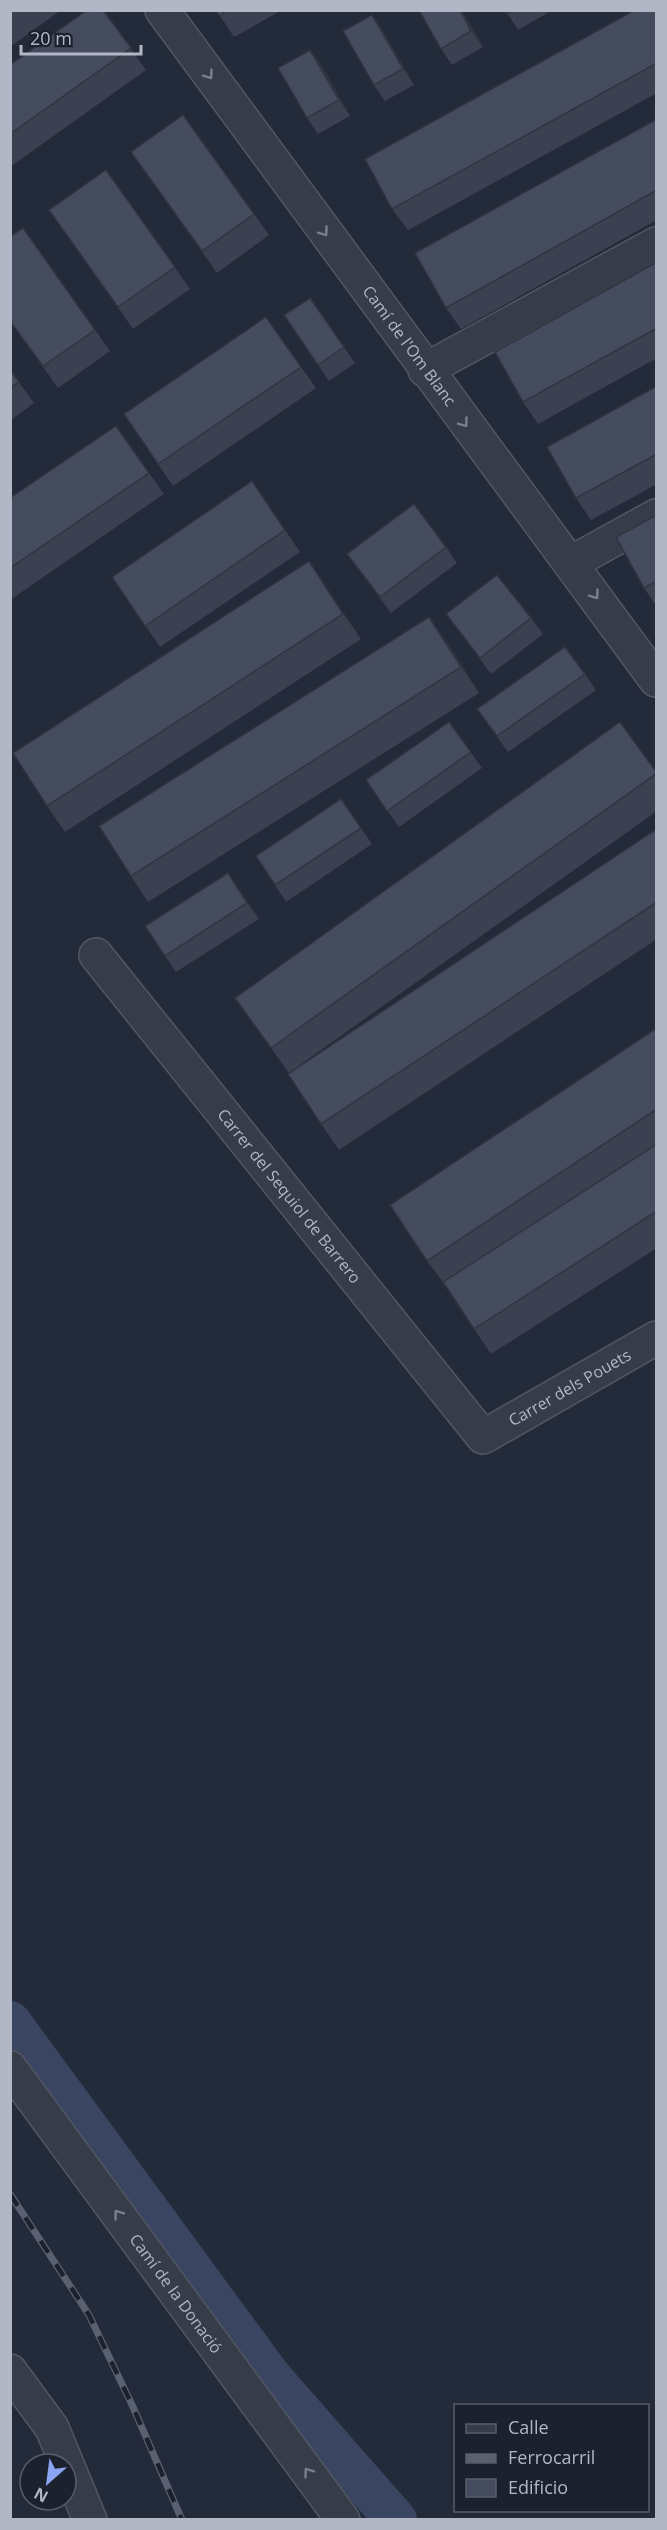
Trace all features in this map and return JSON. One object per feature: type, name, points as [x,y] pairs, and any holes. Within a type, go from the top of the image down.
[{"type":"street","name":"Camí de l'Om Blanc","points":[[162,10],[425,370],[657,680]]},
{"type":"street","points":[[425,370],[657,244]]},
{"type":"street","points":[[571,563],[657,516]]},
{"type":"street","name":"Carrer del Sequiol de Barrero","points":[[96,955],[483,1437]]},
{"type":"street","name":"Carrer dels Pouets","points":[[483,1437],[657,1338]]},
{"type":"street","name":"Camí de la Donació","points":[[10,2068],[343,2520]]},
{"type":"street","points":[[10,2371],[52,2428],[90,2520]]},
{"type":"building","points":[[87,10],[103,10],[131,48],[10,134],[10,65]]},
{"type":"building","points":[[216,10],[228,10],[219,16]]},
{"type":"building","points":[[419,10],[460,10],[471,31],[441,49]]},
{"type":"building","points":[[635,10],[657,10],[657,63],[392,209],[365,159]]},
{"type":"building","points":[[372,15],[403,69],[374,85],[343,31]]},
{"type":"building","points":[[310,50],[339,100],[307,118],[278,68]]},
{"type":"building","points":[[183,115],[254,214],[202,251],[131,152]]},
{"type":"building","points":[[657,119],[657,190],[446,308],[415,253]]},
{"type":"building","points":[[106,170],[175,267],[118,307],[49,210]]},
{"type":"building","points":[[23,228],[95,330],[43,366],[10,321],[10,237]]},
{"type":"building","points":[[657,262],[657,328],[523,402],[495,352]]},
{"type":"building","points":[[310,298],[344,347],[318,365],[284,315]]},
{"type":"building","points":[[266,317],[301,367],[158,464],[124,414]]},
{"type":"building","points":[[10,370],[19,382],[10,388]]},
{"type":"building","points":[[657,386],[657,454],[576,498],[547,447]]},
{"type":"building","points":[[116,426],[149,473],[10,568],[10,498]]},
{"type":"building","points":[[252,481],[285,530],[145,626],[112,577]]},
{"type":"building","points":[[414,504],[446,547],[380,597],[347,554]]},
{"type":"building","points":[[657,515],[657,581],[644,588],[616,537]]},
{"type":"building","points":[[309,561],[343,614],[47,806],[13,753]]},
{"type":"building","points":[[497,575],[531,618],[480,658],[446,614]]},
{"type":"building","points":[[429,617],[461,667],[131,876],[99,826]]},
{"type":"building","points":[[565,647],[585,674],[497,736],[477,709]]},
{"type":"building","points":[[449,722],[471,752],[387,811],[366,780]]},
{"type":"building","points":[[620,722],[657,773],[271,1048],[235,998]]},
{"type":"building","points":[[341,799],[361,828],[275,885],[256,856]]},
{"type":"building","points":[[657,829],[657,902],[321,1124],[288,1074]]},
{"type":"building","points":[[228,873],[247,903],[165,956],[145,926]]},
{"type":"building","points":[[657,1028],[657,1109],[427,1261],[390,1205]]},
{"type":"building","points":[[657,1144],[657,1211],[474,1329],[443,1282]]},
{"type":"waterway","points":[[10,2022],[269,2375],[396,2520]]},
{"type":"railway","points":[[10,2194],[89,2315],[133,2407],[182,2520]]}]
